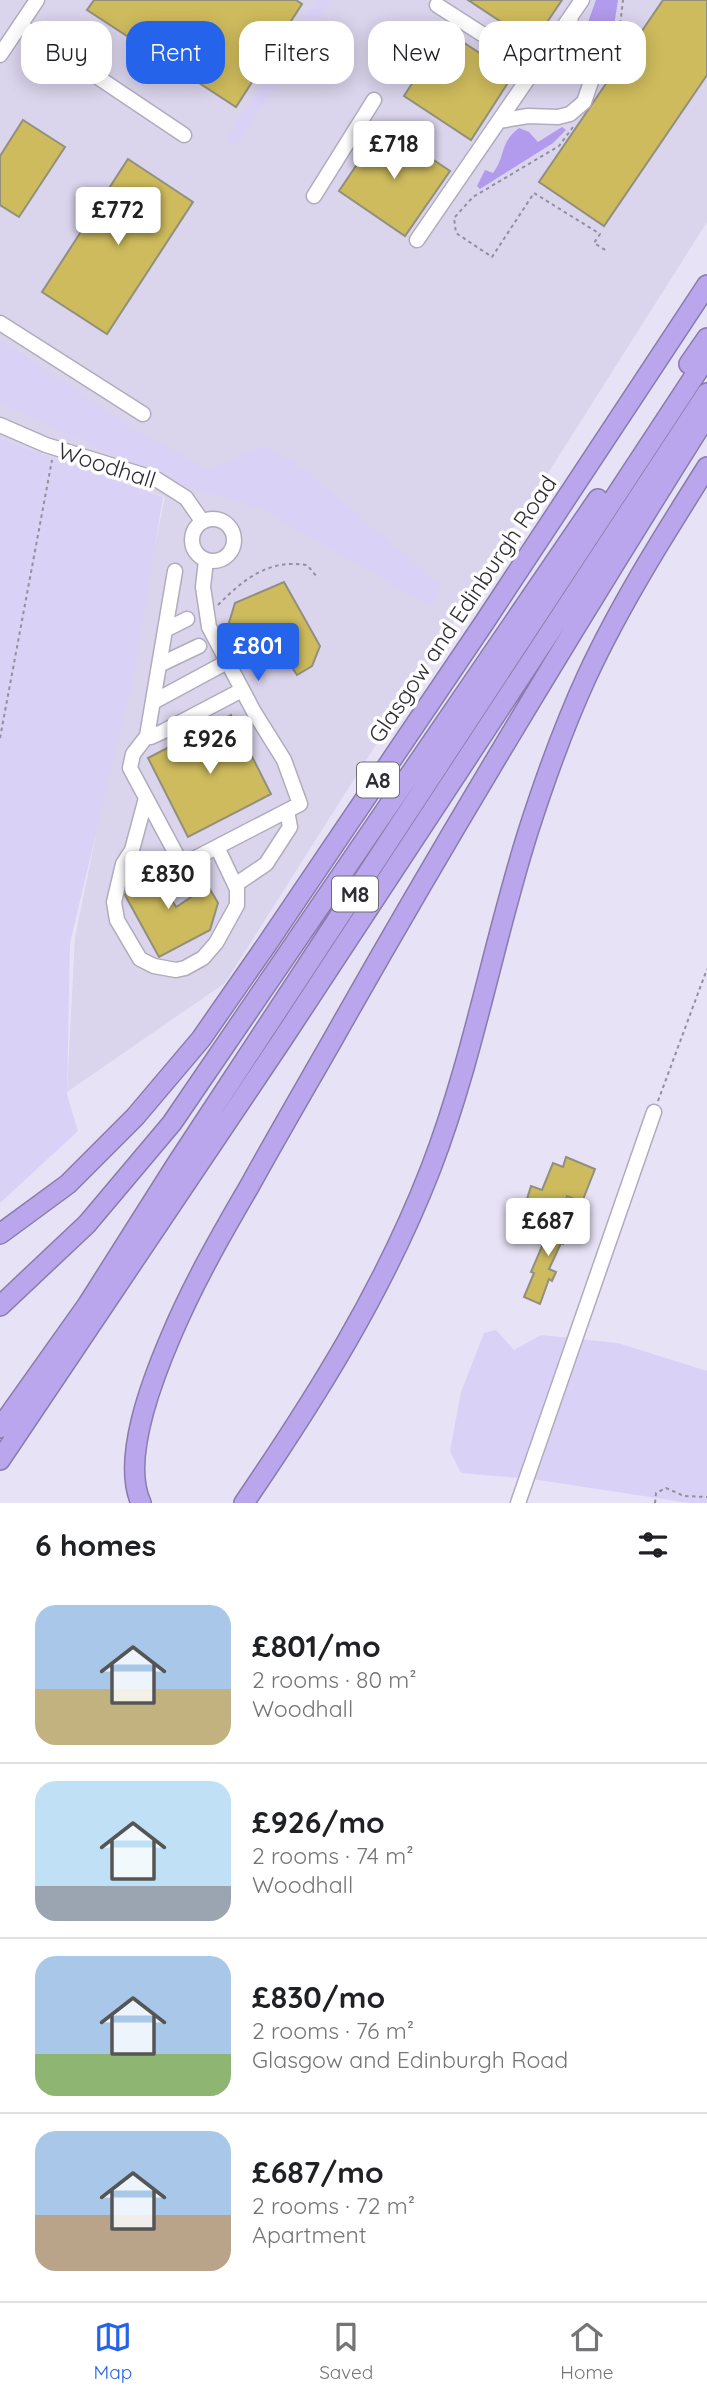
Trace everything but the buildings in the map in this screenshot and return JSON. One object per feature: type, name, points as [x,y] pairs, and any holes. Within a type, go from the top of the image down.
[{"type":"highway","name":"Glasgow and Edinburgh Road","points":[[0,1234],[68,1184],[135,1117],[201,1038],[484,623],[707,285]]},
{"type":"highway","name":"M8","points":[[0,1306],[87,1224],[141,1162],[188,1099],[707,338]]},
{"type":"highway","name":"M8","points":[[0,1428],[88,1304],[183,1154],[707,357]]},
{"type":"highway","name":"M8","points":[[0,1460],[282,1040],[707,393]]},
{"type":"highway","name":"M8","points":[[141,1503],[134,1482],[134,1467],[143,1420],[161,1362],[197,1279],[389,939],[557,655],[707,416]]},
{"type":"highway","points":[[244,1503],[334,1367],[403,1237],[454,1104],[527,835],[559,741],[625,601],[707,467]]},
{"type":"highway","points":[[188,1099],[211,1080],[374,850],[406,817]]},
{"type":"street","points":[[0,55],[37,0]]},
{"type":"street","points":[[417,240],[582,0]]},
{"type":"street","points":[[438,5],[479,32]]},
{"type":"street","points":[[499,121],[528,116],[558,117],[570,114],[584,102],[592,79],[586,61],[575,45],[570,18]]},
{"type":"street","points":[[20,25],[184,135]]},
{"type":"street","points":[[314,196],[374,100]]},
{"type":"street","points":[[0,323],[143,414]]},
{"type":"street","name":"Woodhall","points":[[0,425],[54,448],[156,479],[186,498],[202,521]]},
{"type":"street","points":[[216,519],[229,526],[234,537],[233,546],[226,557],[215,561],[206,560],[197,554],[191,541],[195,528],[202,521],[216,519]]},
{"type":"street","points":[[175,571],[146,736],[133,754],[130,768],[182,865],[287,811],[301,793],[290,757],[262,725],[242,690],[233,664],[209,627],[203,587],[206,560]]},
{"type":"street","points":[[165,630],[187,619]]},
{"type":"street","points":[[159,665],[199,646]]},
{"type":"street","points":[[153,702],[233,664]]},
{"type":"street","points":[[146,736],[151,737],[164,731],[242,690]]},
{"type":"street","points":[[262,725],[278,719]]},
{"type":"street","points":[[146,798],[131,850],[123,864],[114,902],[117,920],[140,959],[154,966],[176,970],[203,958],[216,943],[237,905],[235,885],[217,847]]},
{"type":"street","points":[[235,885],[266,864],[290,827],[287,811]]},
{"type":"street","points":[[518,1503],[654,1112]]},
{"type":"path","points":[[621,21],[623,0]]},
{"type":"path","points":[[575,123],[559,146],[473,197],[454,218],[456,233],[492,257],[534,192],[600,234],[594,243],[607,251]]},
{"type":"path","points":[[0,738],[54,448]]},
{"type":"path","points":[[207,615],[245,579],[287,562],[307,565],[318,578]]},
{"type":"path","points":[[654,1112],[707,969]]},
{"type":"path","points":[[655,1503],[656,1493],[666,1488],[684,1496],[707,1497]]},
{"type":"shaded area","points":[[0,0],[707,0],[707,222],[225,983],[67,1092],[75,938],[165,497],[0,438]]},
{"type":"shaded area","points":[[317,0],[332,0],[318,21],[303,21]]},
{"type":"shaded area","points":[[596,0],[618,0],[615,21],[588,21]]},
{"type":"shaded area","points":[[262,84],[277,84],[236,146],[226,139]]},
{"type":"shaded area","points":[[562,127],[566,130],[553,143],[480,189],[477,186],[485,170],[493,173],[505,144],[519,128],[529,132],[538,142]]},
{"type":"shaded area","points":[[0,340],[134,429],[208,469],[265,446],[295,462],[440,585],[432,607],[260,508],[186,487],[0,404]]},
{"type":"shaded area","points":[[0,438],[163,497],[134,675],[70,943],[67,1095],[78,1131],[0,1203]]},
{"type":"shaded area","points":[[496,1330],[514,1350],[541,1335],[618,1343],[707,1371],[707,1503],[689,1503],[532,1479],[461,1473],[450,1451],[461,1392],[484,1333]]}]
